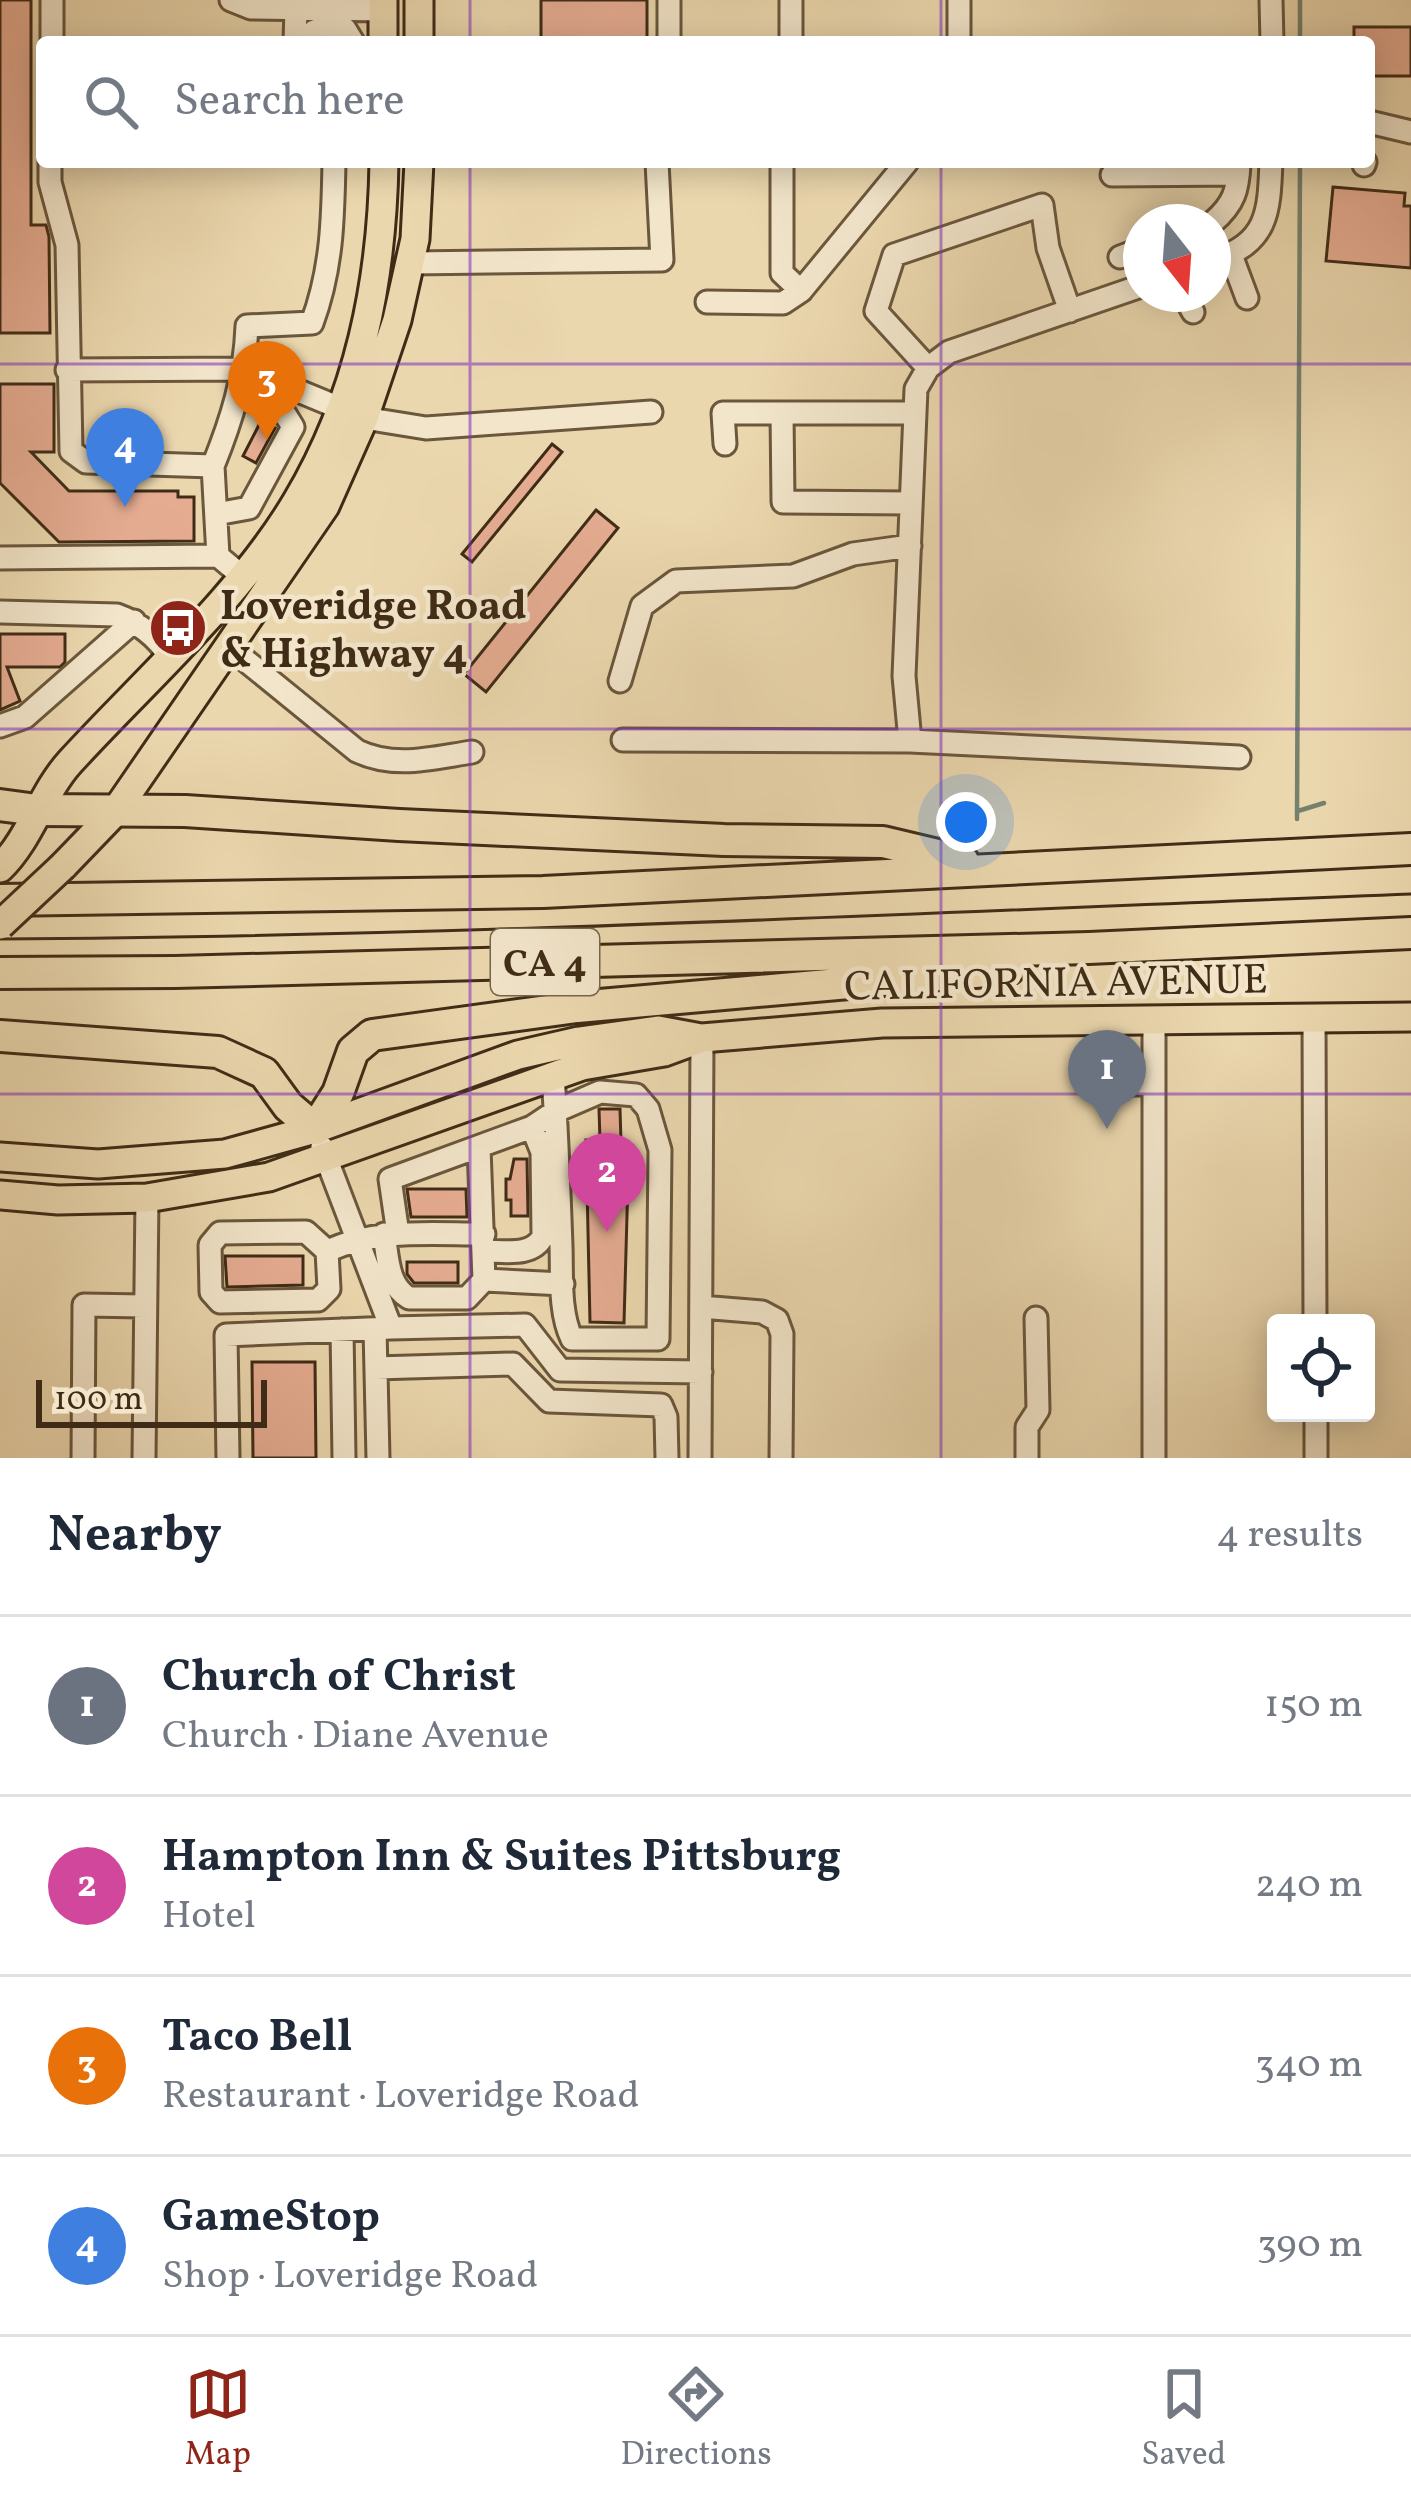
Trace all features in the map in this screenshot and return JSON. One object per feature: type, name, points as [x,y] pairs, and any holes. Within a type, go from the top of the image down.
[{"type":"highway","points":[[0,805],[724,840],[884,842],[994,868]]},
{"type":"highway","name":"CA 4","points":[[0,899],[543,892],[1411,849]]},
{"type":"highway","name":"CA 4","points":[[0,973],[1089,948],[1411,933]]},
{"type":"highway","points":[[0,1036],[218,1052],[264,1073],[321,1143],[353,1052],[372,1035],[577,1007],[1048,965],[1089,948]]},
{"type":"main road","points":[[419,0],[419,36]]},
{"type":"main road","points":[[383,5],[383,36]]},
{"type":"main road","points":[[4,864],[60,774],[242,576],[354,414],[383,238],[384,168]]},
{"type":"main road","points":[[0,925],[116,812],[325,506],[354,414],[397,320],[415,239],[419,168]]},
{"type":"main road","name":"CALIFORNIA AVENUE","points":[[0,1195],[58,1200],[147,1198],[269,1177],[321,1143],[518,1055],[658,1030],[702,1038],[882,1023],[1411,1017]]},
{"type":"main road","name":"CALIFORNIA AVENUE","points":[[0,1157],[98,1164],[156,1162],[321,1143],[582,1066],[664,1052],[702,1038]]},
{"type":"street","points":[[52,0],[52,36]]},
{"type":"street","points":[[231,0],[251,8],[383,5]]},
{"type":"street","points":[[669,0],[669,36]]},
{"type":"street","points":[[791,0],[791,36]]},
{"type":"street","points":[[958,0],[959,36]]},
{"type":"street","points":[[1271,0],[1272,36]]},
{"type":"street","points":[[296,9],[296,36]]},
{"type":"street","points":[[312,36],[325,27],[345,29],[349,36]]},
{"type":"street","points":[[1375,128],[1411,132]]},
{"type":"street","points":[[50,168],[68,245],[71,451],[86,462],[213,466]]},
{"type":"street","points":[[218,556],[213,466],[245,369],[247,326],[312,323],[325,288],[332,246],[334,168]]},
{"type":"street","points":[[410,263],[662,260],[657,168]]},
{"type":"street","points":[[782,168],[782,273],[801,292]]},
{"type":"street","points":[[706,302],[782,303],[801,292],[902,168]]},
{"type":"street","points":[[1112,175],[1239,168],[1231,206]]},
{"type":"street","points":[[1231,252],[1258,234],[1269,210],[1271,168]]},
{"type":"street","points":[[928,368],[876,311],[894,254],[1042,205],[1048,248],[1070,310]]},
{"type":"street","points":[[1231,272],[1247,298]]},
{"type":"street","points":[[910,741],[904,676],[916,388],[928,368],[949,352],[1123,292]]},
{"type":"street","points":[[67,370],[245,369],[354,414],[426,428],[651,412]]},
{"type":"street","points":[[216,514],[250,506],[292,430],[288,416],[238,395]]},
{"type":"street","points":[[782,412],[783,502],[911,503]]},
{"type":"street","points":[[725,444],[723,413],[915,412]]},
{"type":"street","points":[[620,681],[642,606],[676,581],[793,576],[853,554],[910,546]]},
{"type":"street","points":[[0,558],[218,556],[242,576]]},
{"type":"street","points":[[0,612],[117,615],[134,621],[169,656]]},
{"type":"street","points":[[0,726],[25,717],[134,621]]},
{"type":"street","points":[[229,647],[357,751],[379,762],[472,752]]},
{"type":"street","points":[[623,740],[910,741],[1239,757]]},
{"type":"street","points":[[1154,1018],[1154,1458]]},
{"type":"street","points":[[1314,1018],[1315,1314]]},
{"type":"street","points":[[700,1458],[702,1038]]},
{"type":"street","points":[[478,1148],[484,1280],[466,1298],[410,1298],[395,1288],[390,1180],[532,1127],[556,1111],[600,1092],[636,1095],[648,1108],[660,1150],[658,1339],[572,1339],[563,1284],[556,1111],[553,1076]]},
{"type":"street","points":[[1098,1086],[1154,1084]]},
{"type":"street","points":[[328,1251],[358,1237],[391,1234],[527,1250],[540,1244],[542,1152],[532,1127]]},
{"type":"street","points":[[321,1143],[358,1237],[383,1329],[376,1368],[377,1458]]},
{"type":"street","points":[[660,1150],[702,1148]]},
{"type":"street","points":[[144,1458],[147,1198]]},
{"type":"street","points":[[306,1232],[328,1251],[329,1289],[318,1300],[214,1299],[210,1245],[220,1233],[306,1232]]},
{"type":"street","points":[[484,1280],[563,1284]]},
{"type":"street","points":[[82,1458],[84,1305],[143,1306]]},
{"type":"street","points":[[701,1307],[762,1312],[777,1320],[782,1334],[782,1458]]},
{"type":"street","points":[[1027,1458],[1027,1427],[1037,1410],[1036,1318]]},
{"type":"street","points":[[228,1458],[226,1334],[525,1325],[560,1370],[700,1372]]},
{"type":"street","points":[[342,1330],[344,1458]]},
{"type":"street","points":[[376,1368],[513,1364],[549,1401],[661,1405],[666,1417],[667,1458]]},
{"type":"street","points":[[1316,1422],[1316,1458]]},
{"type":"building","points":[[0,0],[31,0],[31,225],[46,225],[49,237],[50,333],[0,333]]},
{"type":"building","points":[[541,0],[647,0],[647,36],[541,36]]},
{"type":"building","points":[[1354,27],[1411,27],[1411,76],[1375,76],[1375,36],[1354,36]]},
{"type":"building","points":[[1333,187],[1405,193],[1404,206],[1411,206],[1411,268],[1326,261]]},
{"type":"building","points":[[0,384],[54,384],[54,452],[31,452],[69,491],[178,491],[178,497],[194,497],[194,541],[59,542],[0,483]]},
{"type":"building","points":[[261,421],[275,428],[256,463],[243,456]]},
{"type":"building","points":[[552,444],[562,452],[472,562],[462,554]]},
{"type":"building","points":[[596,510],[618,528],[486,692],[464,674]]},
{"type":"building","points":[[0,634],[65,634],[65,662],[60,667],[7,667],[20,701],[0,710]]},
{"type":"building","points":[[599,1109],[620,1109],[621,1142],[629,1143],[624,1323],[590,1322],[586,1140],[600,1140]]},
{"type":"building","points":[[514,1159],[527,1159],[528,1216],[511,1216],[511,1200],[506,1200],[506,1179],[510,1179]]},
{"type":"building","points":[[407,1189],[466,1189],[467,1217],[411,1217]]},
{"type":"building","points":[[225,1256],[303,1256],[303,1285],[227,1287]]},
{"type":"building","points":[[407,1262],[458,1262],[458,1283],[414,1283],[407,1274]]},
{"type":"building","points":[[252,1362],[315,1362],[316,1458],[253,1458]]},
{"type":"waterway","points":[[1300,0],[1300,36]]},
{"type":"waterway","points":[[1297,819],[1300,168]]},
{"type":"waterway","points":[[1298,811],[1324,803]]},
{"type":"tram line","points":[[0,939],[530,928],[1411,894]]},
{"type":"place","name":"Taco Bell","points":[[267,440]]},
{"type":"place","name":"GameStop","points":[[125,507]]},
{"type":"place","name":"Loveridge Road & Highway 4","points":[[178,628]]},
{"type":"place","name":"Church of Christ","points":[[1107,1129]]},
{"type":"place","name":"Hampton Inn & Suites Pittsburg","points":[[607,1232]]}]
